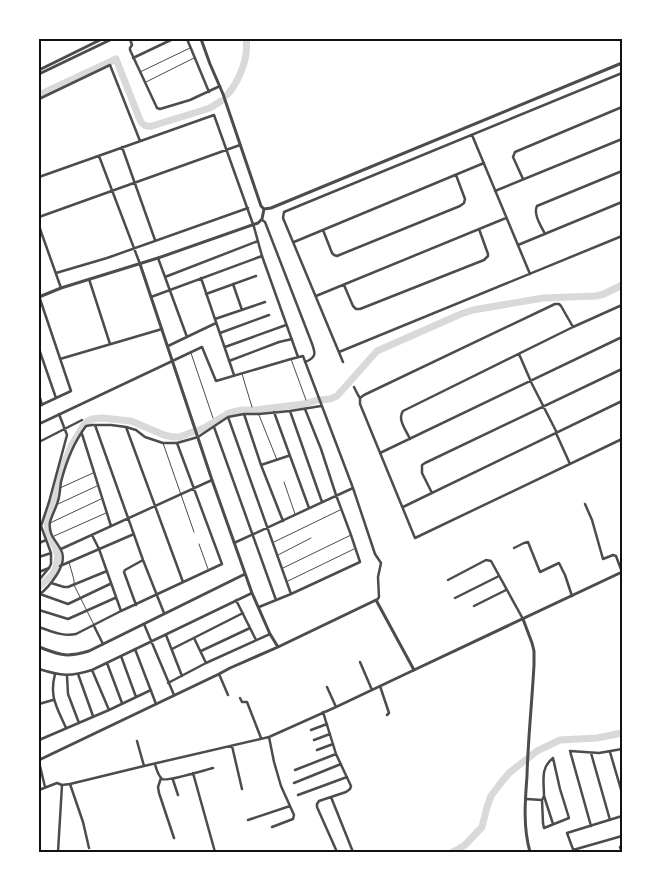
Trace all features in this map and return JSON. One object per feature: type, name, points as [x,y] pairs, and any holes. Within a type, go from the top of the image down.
[{"type":"street","points":[[39,70],[102,39]]},
{"type":"street","points":[[39,74],[112,39]]},
{"type":"street","points":[[130,39],[132,45],[130,50],[133,58],[156,108],[190,100],[220,86]]},
{"type":"street","points":[[133,58],[173,39]]},
{"type":"street","points":[[187,39],[209,92]]},
{"type":"street","points":[[201,39],[223,94],[261,206],[264,209],[262,220]]},
{"type":"street","points":[[264,209],[269,209],[622,63]]},
{"type":"street","points":[[39,99],[110,65],[140,141]]},
{"type":"street","points":[[344,362],[283,218],[285,211],[622,74]]},
{"type":"street","points":[[523,180],[513,157],[515,152],[622,107]]},
{"type":"street","points":[[39,178],[214,115],[298,356]]},
{"type":"street","points":[[472,135],[530,274]]},
{"type":"street","points":[[495,191],[622,139]]},
{"type":"street","points":[[39,217],[240,145]]},
{"type":"street","points":[[122,147],[156,241]]},
{"type":"street","points":[[99,156],[140,264],[245,574],[270,634],[278,647]]},
{"type":"street","points":[[294,242],[484,163]]},
{"type":"street","points":[[545,234],[535,210],[538,206],[622,171]]},
{"type":"street","points":[[323,230],[332,253],[337,256],[460,206],[464,203],[465,199],[456,175]]},
{"type":"street","points":[[518,245],[622,202]]},
{"type":"street","points":[[56,273],[107,258],[248,208]]},
{"type":"street","points":[[316,296],[506,218]]},
{"type":"street","points":[[39,394],[40,405],[71,391],[39,297],[61,288],[158,258],[262,220]]},
{"type":"street","points":[[262,220],[265,222],[312,341],[313,358],[305,362]]},
{"type":"street","points":[[39,226],[61,288]]},
{"type":"street","points":[[344,285],[353,306],[360,309],[484,260],[488,254],[479,229]]},
{"type":"street","points":[[339,352],[622,236]]},
{"type":"street","points":[[165,277],[258,241]]},
{"type":"street","points":[[151,297],[262,256]]},
{"type":"street","points":[[158,258],[187,337]]},
{"type":"street","points":[[206,294],[256,276]]},
{"type":"street","points":[[200,278],[234,375]]},
{"type":"street","points":[[89,280],[110,344]]},
{"type":"street","points":[[233,284],[242,310]]},
{"type":"street","points":[[168,346],[216,321],[265,302]]},
{"type":"street","points":[[360,398],[372,390],[555,304],[562,306],[573,327]]},
{"type":"street","points":[[410,439],[400,419],[400,414],[403,411],[573,327],[622,305]]},
{"type":"street","points":[[220,333],[270,315]]},
{"type":"street","points":[[224,347],[286,325]]},
{"type":"street","points":[[60,359],[162,329]]},
{"type":"street","points":[[380,453],[622,337]]},
{"type":"street","points":[[229,361],[292,339]]},
{"type":"street","points":[[39,424],[202,347],[216,381],[290,358],[303,356],[353,488],[375,554],[381,563],[378,578],[379,597],[376,600],[230,668],[39,761],[46,788]]},
{"type":"street","points":[[39,349],[56,398]]},
{"type":"street","points":[[519,354],[570,464]]},
{"type":"street","points":[[432,494],[422,473],[423,464],[622,369]]},
{"type":"street","points":[[354,387],[416,538],[622,439]]},
{"type":"street","points":[[403,508],[622,402]]},
{"type":"street","points":[[110,584],[68,604],[40,595],[56,577],[60,566],[63,554],[52,537],[50,523],[57,504],[64,470],[86,426],[111,425],[126,427],[136,430],[145,437],[163,443],[177,443],[214,427],[228,417],[305,409],[321,404]]},
{"type":"street","points":[[258,606],[291,594],[360,562],[321,449],[305,409]]},
{"type":"street","points":[[290,411],[322,502]]},
{"type":"street","points":[[274,412],[309,508]]},
{"type":"street","points":[[39,580],[51,564],[51,553],[40,526],[47,508],[67,435],[59,414]]},
{"type":"street","points":[[244,414],[283,521]]},
{"type":"street","points":[[228,417],[291,594]]},
{"type":"street","points":[[39,442],[82,420]]},
{"type":"street","points":[[95,425],[164,613]]},
{"type":"street","points":[[126,427],[183,582]]},
{"type":"street","points":[[214,427],[276,600]]},
{"type":"street","points":[[82,434],[111,526]]},
{"type":"street","points":[[39,626],[62,635],[76,634],[222,564],[177,443]]},
{"type":"street","points":[[261,465],[289,456]]},
{"type":"street","points":[[61,550],[212,480]]},
{"type":"street","points":[[234,543],[353,488]]},
{"type":"street","points":[[39,790],[58,783],[62,785],[70,784],[269,736],[336,707],[622,572],[616,556],[613,555],[603,559],[592,520],[585,504]]},
{"type":"street","points":[[60,566],[134,534]]},
{"type":"street","points":[[92,535],[99,549],[121,612]]},
{"type":"street","points":[[39,543],[46,540]]},
{"type":"street","points":[[514,548],[528,542],[540,572],[559,563],[572,596]]},
{"type":"street","points":[[39,557],[51,553]]},
{"type":"street","points":[[136,605],[124,572],[143,560]]},
{"type":"street","points":[[448,580],[486,560],[491,561],[523,619],[534,651],[525,816],[530,852]]},
{"type":"street","points":[[39,572],[49,568]]},
{"type":"street","points":[[51,583],[64,588],[106,571]]},
{"type":"street","points":[[39,648],[68,656],[89,651],[245,574]]},
{"type":"street","points":[[455,598],[499,576]]},
{"type":"street","points":[[474,606],[507,590]]},
{"type":"street","points":[[39,674],[40,670],[68,676],[92,670],[252,592]]},
{"type":"street","points":[[39,610],[68,619],[115,598]]},
{"type":"street","points":[[236,600],[256,640]]},
{"type":"street","points":[[376,600],[414,670]]},
{"type":"street","points":[[172,649],[243,613]]},
{"type":"street","points":[[144,624],[174,695]]},
{"type":"street","points":[[94,626],[103,644]]},
{"type":"street","points":[[201,651],[250,628]]},
{"type":"street","points":[[168,683],[206,663],[270,634]]},
{"type":"street","points":[[166,635],[182,676]]},
{"type":"street","points":[[194,638],[206,663]]},
{"type":"street","points":[[135,649],[156,704]]},
{"type":"street","points":[[121,656],[136,697]]},
{"type":"street","points":[[360,662],[372,690]]},
{"type":"street","points":[[107,663],[122,703]]},
{"type":"street","points":[[92,670],[109,710]]},
{"type":"street","points":[[55,674],[52,684],[53,700],[66,728]]},
{"type":"street","points":[[78,674],[94,716]]},
{"type":"street","points":[[219,674],[228,695]]},
{"type":"street","points":[[68,676],[68,694],[79,723]]},
{"type":"street","points":[[327,686],[336,707]]},
{"type":"street","points":[[380,686],[388,708],[389,713],[387,715]]},
{"type":"street","points":[[39,740],[151,690]]},
{"type":"street","points":[[240,698],[242,702],[248,702],[261,738]]},
{"type":"street","points":[[39,704],[53,700]]},
{"type":"street","points":[[323,712],[336,754],[351,786],[350,789],[319,801],[317,804],[337,852]]},
{"type":"street","points":[[311,730],[327,724]]},
{"type":"street","points":[[314,740],[330,734]]},
{"type":"street","points":[[269,736],[281,786],[294,816],[272,827]]},
{"type":"street","points":[[137,742],[144,766]]},
{"type":"street","points":[[317,750],[333,744]]},
{"type":"street","points":[[232,746],[242,789]]},
{"type":"street","points":[[592,826],[570,751],[591,753],[622,750]]},
{"type":"street","points":[[610,752],[622,792]]},
{"type":"street","points":[[591,753],[610,820]]},
{"type":"street","points":[[296,770],[336,754]]},
{"type":"street","points":[[544,796],[542,800],[544,828],[569,818],[553,758],[545,768],[544,796],[553,824]]},
{"type":"street","points":[[155,764],[161,778],[166,780],[173,780],[213,768]]},
{"type":"street","points":[[294,782],[341,764]]},
{"type":"street","points":[[193,773],[215,852]]},
{"type":"street","points":[[298,795],[347,777]]},
{"type":"street","points":[[161,778],[158,787],[159,793],[174,838]]},
{"type":"street","points":[[173,780],[178,794]]},
{"type":"street","points":[[70,784],[90,848]]},
{"type":"street","points":[[58,852],[62,785]]},
{"type":"street","points":[[331,797],[353,852]]},
{"type":"street","points":[[526,799],[542,800]]},
{"type":"street","points":[[248,820],[290,806]]},
{"type":"street","points":[[574,851],[567,834],[622,816]]},
{"type":"street","points":[[566,852],[622,836]]},
{"type":"street","points":[[620,847],[622,852]]},
{"type":"lane","points":[[140,72],[191,48]]},
{"type":"lane","points":[[144,82],[195,58]]},
{"type":"lane","points":[[190,352],[213,418]]},
{"type":"lane","points":[[290,358],[306,400]]},
{"type":"lane","points":[[241,373],[252,406]]},
{"type":"lane","points":[[259,414],[277,460]]},
{"type":"lane","points":[[163,443],[194,532]]},
{"type":"lane","points":[[60,488],[94,473]]},
{"type":"lane","points":[[284,482],[296,515]]},
{"type":"lane","points":[[57,504],[98,485]]},
{"type":"lane","points":[[50,523],[102,499]]},
{"type":"lane","points":[[273,543],[341,509]]},
{"type":"lane","points":[[52,537],[106,512]]},
{"type":"lane","points":[[282,568],[351,535]]},
{"type":"lane","points":[[278,555],[311,538]]},
{"type":"lane","points":[[199,544],[209,570]]},
{"type":"lane","points":[[287,581],[355,548]]},
{"type":"lane","points":[[69,562],[74,585],[94,626]]},
{"type":"waterway","points":[[227,95],[242,69],[246,54],[246,39]]},
{"type":"waterway","points":[[39,95],[116,59],[140,120],[145,125],[152,126],[210,108],[221,101]]},
{"type":"waterway","points":[[39,587],[52,575],[56,567],[58,556],[47,525],[60,475],[71,446],[88,421],[102,418],[131,421],[164,435],[179,437],[204,428],[229,413],[330,399],[337,396],[377,351],[461,314],[473,310],[543,298],[596,296],[622,285]]},
{"type":"waterway","points":[[453,852],[465,845],[482,827],[491,796],[509,773],[537,751],[560,740],[597,738],[622,733]]}]
